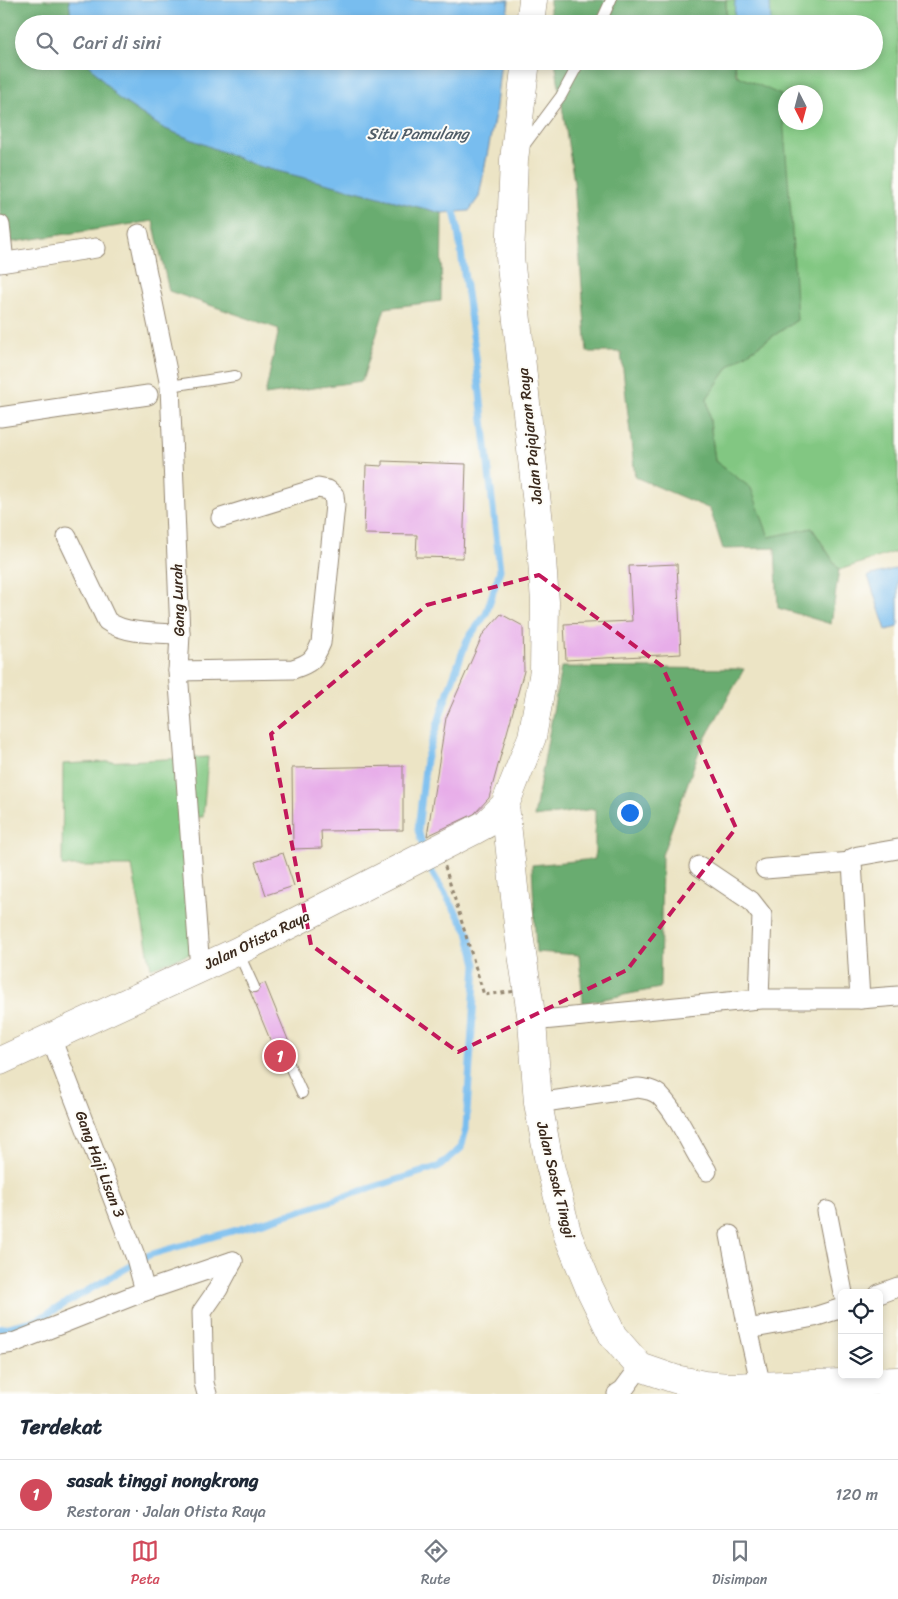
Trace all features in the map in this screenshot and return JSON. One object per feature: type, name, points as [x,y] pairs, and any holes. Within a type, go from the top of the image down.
[{"type":"main road","points":[[531,15],[533,0]]},
{"type":"main road","name":"Jalan Pajajaran Raya","points":[[505,805],[532,737],[544,670],[545,612],[540,532],[510,258],[514,160],[525,70]]},
{"type":"main road","name":"Jalan Otista Raya","points":[[0,1060],[200,969],[404,866],[442,851],[486,824],[505,805]]},
{"type":"main road","name":"Jalan Sasak Tinggi","points":[[505,805],[519,934],[532,1021],[538,1103],[549,1162],[568,1236],[589,1287],[613,1336],[640,1367]]},
{"type":"main road","points":[[640,1367],[704,1390],[729,1387],[898,1381]]},
{"type":"street","points":[[0,225],[2,262],[96,248]]},
{"type":"street","name":"Gang Lurah","points":[[139,234],[170,386],[180,634],[178,671],[200,969]]},
{"type":"street","points":[[0,417],[148,395]]},
{"type":"street","points":[[178,671],[293,669],[306,665],[315,657],[321,643],[335,505],[334,495],[328,490],[318,488],[221,518]]},
{"type":"street","points":[[67,537],[107,621],[115,627],[126,630],[180,634]]},
{"type":"street","points":[[860,999],[853,858],[898,849]]},
{"type":"street","points":[[765,869],[852,862]]},
{"type":"street","points":[[699,866],[751,902],[762,915],[759,999]]},
{"type":"street","points":[[532,1021],[759,999],[860,999],[898,996]]},
{"type":"street","name":"Gang Haji Lisan 3","points":[[51,1038],[136,1258],[144,1286]]},
{"type":"street","points":[[538,1103],[638,1088],[649,1090],[659,1095],[707,1170]]},
{"type":"street","points":[[827,1211],[842,1289]]},
{"type":"street","points":[[730,1235],[761,1386]]},
{"type":"street","points":[[0,1345],[13,1343],[144,1286],[233,1261],[218,1289],[202,1312],[204,1383],[207,1394]]},
{"type":"street","points":[[883,1293],[898,1287]]},
{"type":"street","points":[[748,1329],[814,1317],[838,1309]]},
{"type":"street","points":[[617,1394],[623,1390],[640,1367]]},
{"type":"lane","points":[[604,15],[611,0]]},
{"type":"lane","points":[[514,160],[561,96],[575,70]]},
{"type":"lane","points":[[170,386],[236,376]]},
{"type":"lane","points":[[238,951],[254,987]]},
{"type":"lane","points":[[283,1051],[302,1093]]},
{"type":"path","points":[[494,835],[507,843],[512,857],[517,991],[484,995],[442,851],[494,835]]},
{"type":"highlighted area","points":[[539,575],[662,666],[736,828],[627,970],[458,1052],[311,945],[271,734],[427,605]]},
{"type":"green space","points":[[0,0],[69,0],[71,15],[15,15],[15,70],[94,70],[118,98],[163,128],[258,166],[442,213],[441,301],[385,308],[362,381],[265,395],[279,329],[169,291],[153,221],[0,244]]},
{"type":"green space","points":[[550,0],[726,0],[726,15],[550,15]]},
{"type":"green space","points":[[726,0],[898,0],[898,551],[839,570],[812,528],[769,538],[750,488],[715,461],[707,398],[730,365],[797,320],[736,70],[883,70],[883,15],[726,15]]},
{"type":"green space","points":[[556,70],[735,70],[736,75],[778,94],[778,130],[784,130],[797,320],[730,365],[707,398],[715,461],[751,488],[769,537],[812,528],[839,570],[831,624],[778,608],[775,548],[723,549],[710,509],[635,477],[621,352],[587,352],[574,182]]},
{"type":"green space","points":[[561,667],[744,669],[701,746],[662,855],[660,988],[583,1003],[579,955],[536,952],[532,865],[595,859],[595,809],[534,817]]},
{"type":"green space","points":[[208,757],[203,817],[182,817],[193,953],[151,968],[132,866],[62,866],[63,764]]},
{"type":"water","points":[[69,0],[509,0],[507,15],[71,15]]},
{"type":"water","points":[[735,0],[770,0],[771,15],[734,15]]},
{"type":"water","name":"Situ Pamulang","points":[[94,70],[500,70],[495,114],[479,197],[469,211],[442,213],[258,166],[163,128],[118,98]]},
{"type":"water","points":[[898,568],[898,627],[886,630],[868,576]]},
{"type":"building","points":[[382,461],[466,464],[463,558],[416,557],[417,535],[364,534],[366,465],[382,466]]},
{"type":"building","points":[[677,564],[681,654],[566,660],[564,624],[632,621],[629,566]]},
{"type":"building","points":[[501,614],[523,626],[524,671],[489,798],[474,814],[427,836],[446,718],[483,634]]},
{"type":"building","points":[[403,766],[403,830],[321,831],[322,848],[293,849],[292,768]]},
{"type":"building","points":[[283,853],[294,886],[266,895],[255,862]]},
{"type":"building","points":[[265,983],[291,1047],[276,1054],[249,989]]},
{"type":"waterway","points":[[424,850],[418,830],[426,760],[467,640],[486,614],[500,570],[475,349],[457,224],[452,203]]},
{"type":"waterway","points":[[0,1329],[37,1320],[149,1255],[264,1222],[440,1166],[461,1148],[466,1129],[476,964],[468,932],[430,869],[428,860]]},
{"type":"place","name":"sasak tinggi nongkrong","points":[[280,1056]]}]
